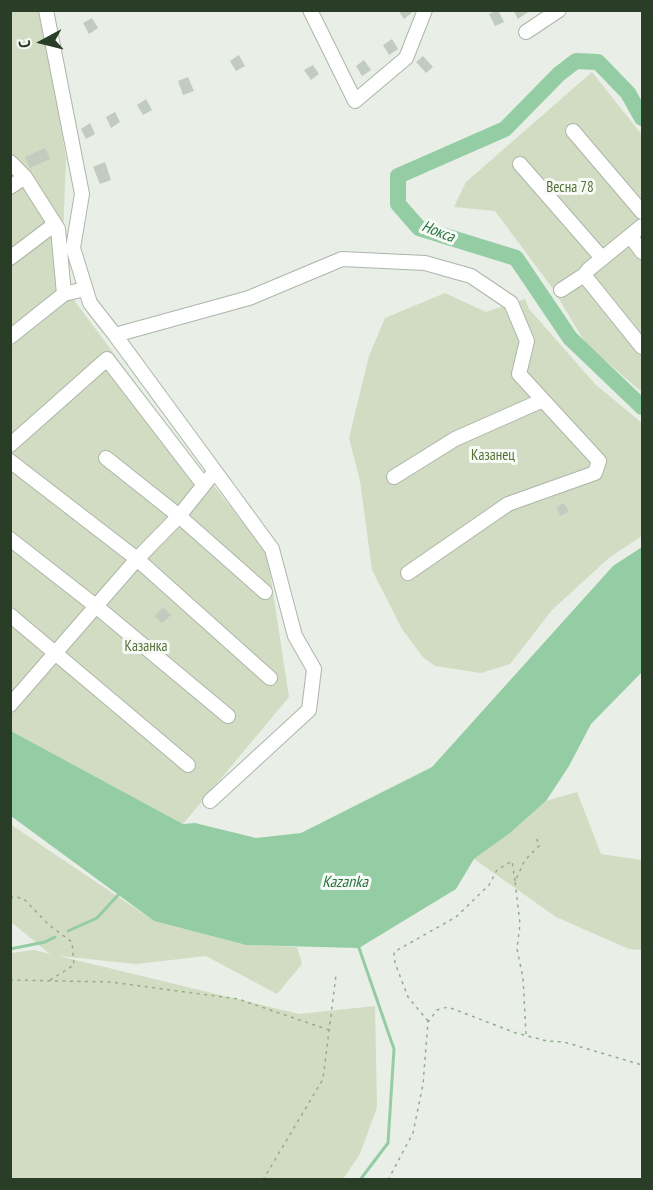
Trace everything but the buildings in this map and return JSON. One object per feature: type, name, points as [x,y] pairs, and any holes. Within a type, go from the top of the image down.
[{"type":"street","points":[[310,10],[354,101],[406,58],[425,10]]},
{"type":"street","points":[[526,32],[559,10]]},
{"type":"street","points":[[52,12],[73,158],[82,194],[74,248],[90,303],[272,549],[295,636],[314,669],[309,710],[210,801]]},
{"type":"street","points":[[573,131],[642,212]]},
{"type":"street","points":[[10,162],[25,177],[58,229],[64,294]]},
{"type":"street","points":[[520,164],[602,258]]},
{"type":"street","points":[[10,187],[25,177]]},
{"type":"street","points":[[10,258],[55,224]]},
{"type":"street","points":[[561,290],[584,275],[642,226]]},
{"type":"street","points":[[631,237],[642,252]]},
{"type":"street","points":[[115,335],[249,298],[342,259],[425,263],[471,276],[511,303],[527,341],[519,374],[599,461],[595,473],[508,504],[408,573]]},
{"type":"street","points":[[584,275],[642,347]]},
{"type":"street","points":[[10,337],[64,294],[86,289]]},
{"type":"street","points":[[10,445],[107,359],[203,484]]},
{"type":"street","points":[[394,477],[454,439],[543,400]]},
{"type":"street","points":[[106,458],[179,516],[265,592]]},
{"type":"street","points":[[10,461],[137,559],[270,678]]},
{"type":"street","points":[[10,705],[137,559],[179,516],[215,471]]},
{"type":"street","points":[[10,540],[97,607],[228,716]]},
{"type":"street","points":[[10,615],[57,652],[188,765]]},
{"type":"path","points":[[515,881],[525,860],[540,844],[534,835]]},
{"type":"path","points":[[428,1022],[408,997],[395,963],[394,952],[456,917],[489,885],[497,870],[512,861],[520,924],[517,949],[523,978],[526,1035]]},
{"type":"path","points":[[10,897],[23,898],[49,925],[72,942],[74,965],[49,981]]},
{"type":"path","points":[[263,1179],[323,1079],[336,975]]},
{"type":"path","points":[[10,980],[111,982],[238,999],[329,1030]]},
{"type":"path","points":[[388,1179],[413,1133],[423,1084],[428,1022],[437,1010],[448,1007],[526,1035],[564,1042],[642,1065]]},
{"type":"green space","points":[[11,11],[39,11],[42,15],[66,158],[63,235],[69,277],[67,292],[11,335]]},
{"type":"green space","name":"Весна 78","points":[[592,72],[642,135],[642,392],[586,344],[553,289],[495,211],[454,207],[466,182]]},
{"type":"green space","name":"Казанец","points":[[445,293],[486,312],[525,299],[529,309],[595,384],[642,423],[642,536],[610,557],[552,610],[510,664],[481,673],[435,666],[423,657],[402,629],[372,570],[360,481],[349,438],[369,356],[385,318]]},
{"type":"green space","name":"Казанка","points":[[67,297],[74,300],[184,448],[267,553],[289,697],[183,824],[11,731],[11,340]]},
{"type":"green space","points":[[577,792],[601,854],[642,860],[642,950],[629,949],[556,917],[474,859],[510,833],[546,801]]},
{"type":"green space","points":[[10,824],[154,921],[246,945],[297,947],[302,964],[277,994],[206,956],[136,964],[59,956],[299,1014],[375,1006],[377,1107],[360,1154],[343,1179],[11,1179],[11,953],[34,950],[50,954],[11,922]]},
{"type":"water","name":"Kazanka","points":[[642,547],[642,672],[591,724],[569,766],[546,801],[510,833],[474,859],[456,889],[359,948],[246,945],[154,921],[11,816],[11,731],[183,824],[195,823],[256,838],[301,833],[432,767],[613,566]]},
{"type":"waterway","name":"Нокса","points":[[642,118],[628,93],[598,62],[576,61],[559,74],[505,129],[398,176],[398,204],[419,228],[516,258],[570,338],[642,407]]},
{"type":"waterway","points":[[68,931],[97,918],[119,894]]},
{"type":"waterway","points":[[10,949],[45,942],[55,937]]},
{"type":"waterway","points":[[358,945],[394,1049],[388,1143],[360,1180]]}]
